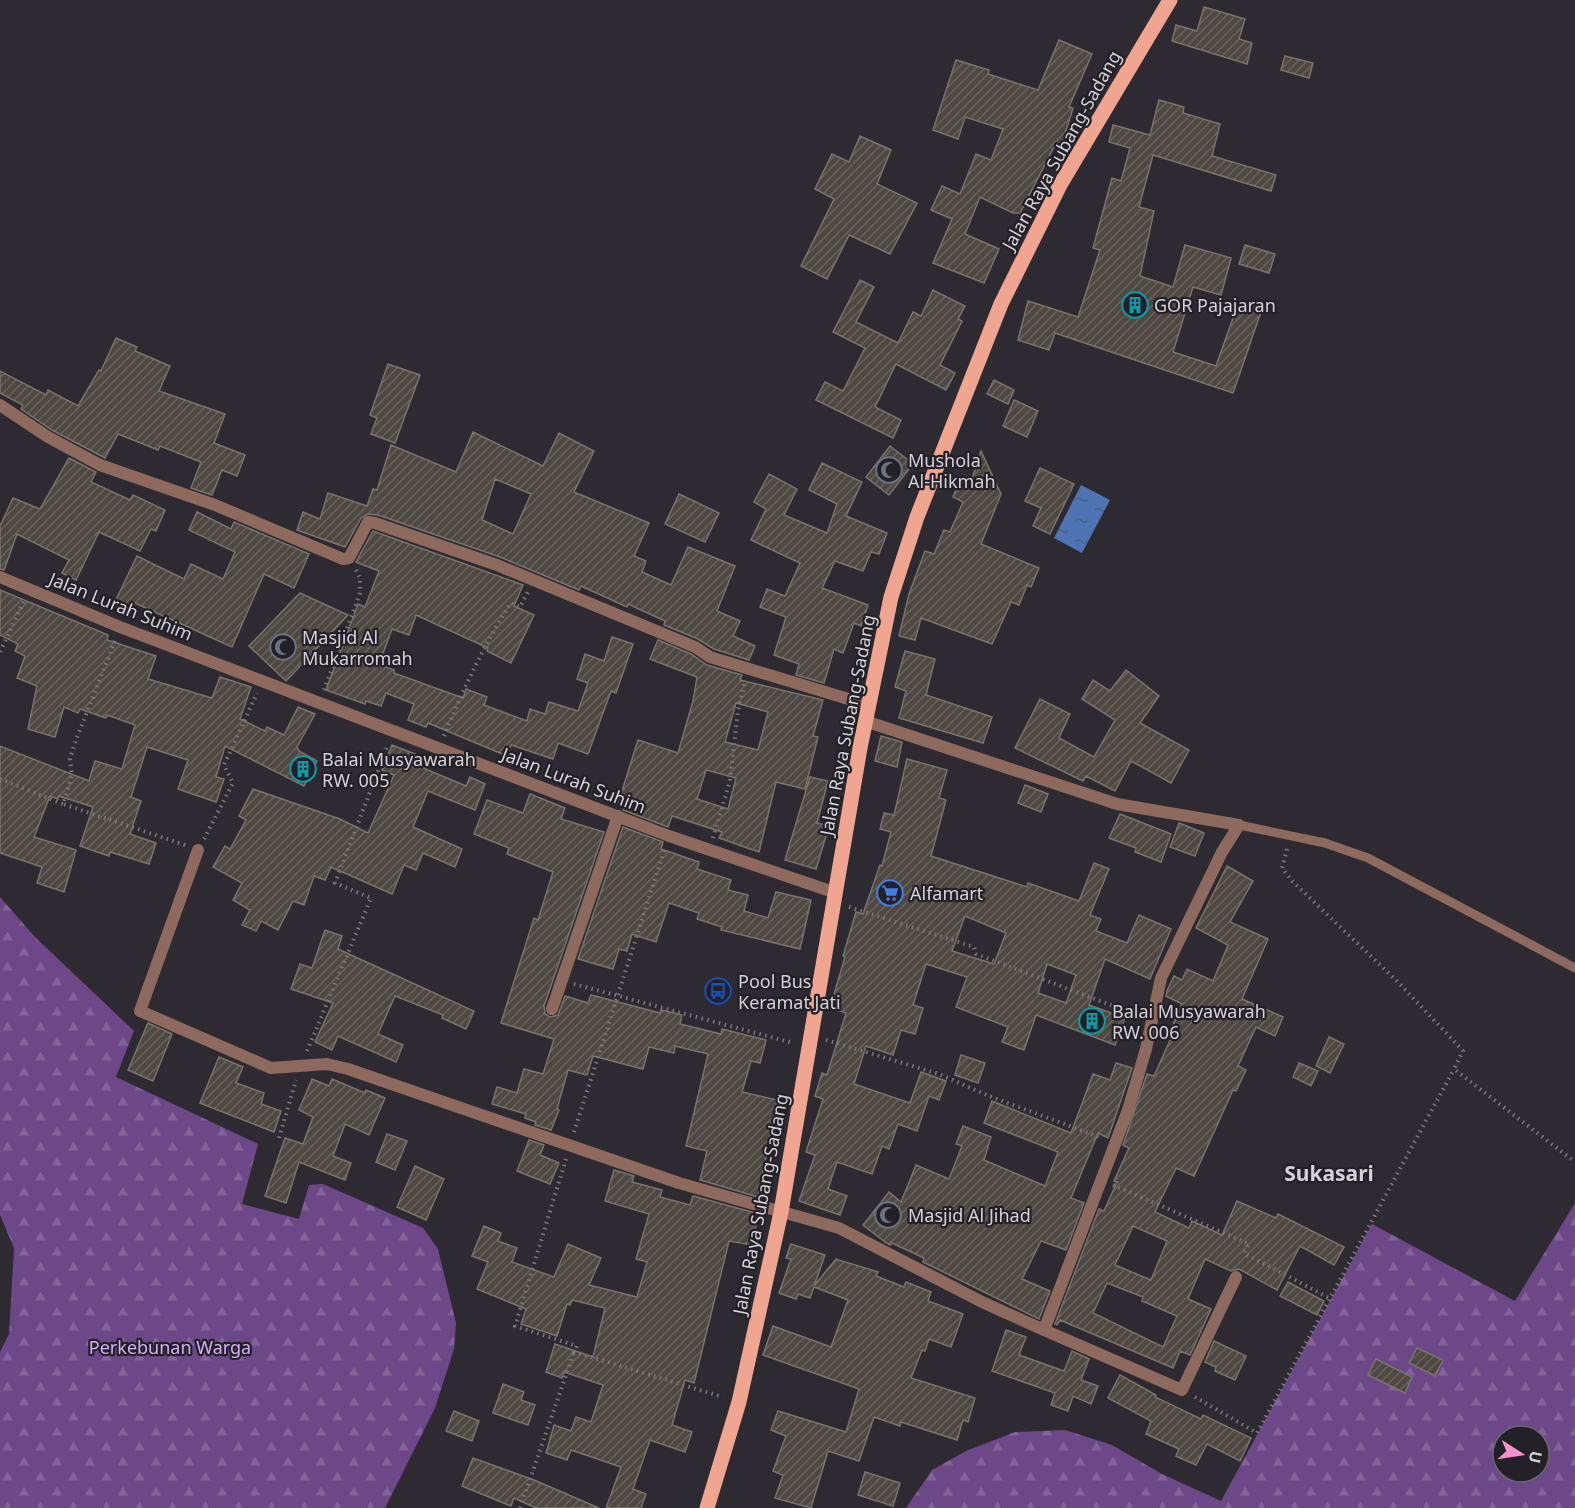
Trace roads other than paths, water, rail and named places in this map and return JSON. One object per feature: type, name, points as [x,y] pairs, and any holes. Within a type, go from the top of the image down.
[{"type":"main road","name":"Jalan Raya Subang-Sadang","points":[[707,1508],[738,1402],[781,1212],[865,721],[891,597],[917,517],[1002,304],[1060,185],[1170,0]]},
{"type":"street","points":[[0,405],[48,436],[100,465],[215,504],[343,559],[349,558],[363,526],[368,522],[487,562],[695,647],[710,657],[868,705]]},
{"type":"street","name":"Jalan Lurah Suhim","points":[[0,577],[120,627],[835,898]]},
{"type":"street","points":[[865,721],[1117,804],[1239,825],[1222,852],[1161,978],[1134,1090],[1044,1330]]},
{"type":"street","points":[[552,1009],[618,816]]},
{"type":"street","points":[[198,850],[140,1011],[271,1068],[327,1064],[348,1069],[678,1183],[857,1236],[982,1302],[1182,1390],[1236,1277]]},
{"type":"lane","points":[[1239,825],[1325,843],[1368,858],[1575,968]]},
{"type":"water","points":[[1081,485],[1110,500],[1082,553],[1054,538]]},
{"type":"place","name":"GOR Pajajaran","points":[[1135,305]]},
{"type":"place","name":"Mushola Al-Hikmah","points":[[889,470]]},
{"type":"place","name":"Masjid Al Mukarromah","points":[[283,647]]},
{"type":"place","name":"Balai Musyawarah RW. 005","points":[[303,769]]},
{"type":"place","name":"Alfamart","points":[[890,893]]},
{"type":"place","name":"Pool Bus Keramat Jati","points":[[718,991]]},
{"type":"place","name":"Balai Musyawarah RW. 006","points":[[1092,1021]]},
{"type":"place","name":"Masjid Al Jihad","points":[[888,1215]]},
{"type":"district","name":"Sukasari","points":[[1329,1173]]},
{"type":"park label","name":"Perkebunan Warga","points":[[170,1347]]}]
